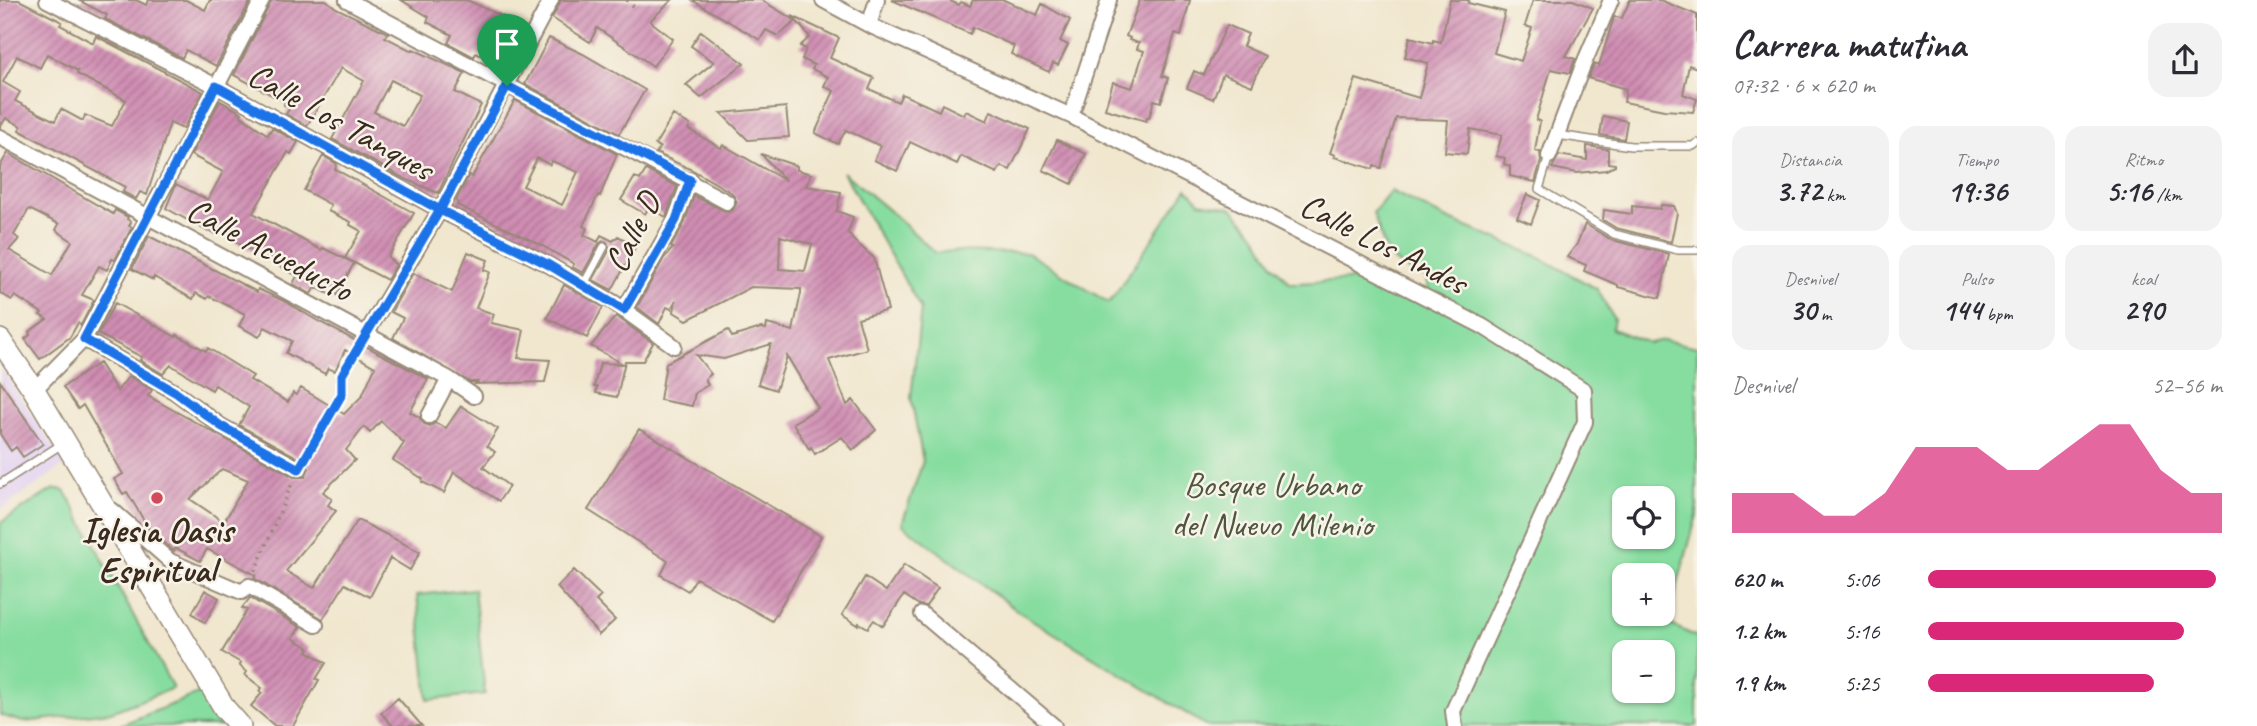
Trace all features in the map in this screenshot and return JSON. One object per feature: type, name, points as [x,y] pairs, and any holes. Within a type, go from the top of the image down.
[{"type":"street","name":"Calle Los Tanques","points":[[47,0],[216,86],[440,210],[584,284],[674,346]]},
{"type":"street","points":[[34,390],[84,339],[262,0]]},
{"type":"street","points":[[347,0],[727,201]]},
{"type":"street","points":[[366,334],[440,210],[551,0]]},
{"type":"street","name":"Calle Los Andes","points":[[823,0],[869,25],[1071,116],[1482,326],[1584,390],[1585,422],[1453,711],[1455,726]]},
{"type":"street","points":[[869,25],[877,0]]},
{"type":"street","points":[[1071,116],[1109,0]]},
{"type":"street","points":[[1549,156],[1611,0]]},
{"type":"street","name":"Calle Acueducto","points":[[0,137],[449,379],[474,396]]},
{"type":"street","name":"Calle D","points":[[624,310],[676,220],[690,180]]},
{"type":"street","points":[[84,339],[175,392],[221,426],[299,469]]},
{"type":"street","points":[[0,340],[66,442],[225,709],[240,726]]},
{"type":"street","points":[[429,416],[449,379]]},
{"type":"street","points":[[100,499],[170,561],[242,592],[249,586],[316,625]]},
{"type":"street","points":[[922,614],[1054,726]]},
{"type":"lane","points":[[1557,135],[1631,146],[1693,146],[1697,143]]},
{"type":"lane","points":[[1549,156],[1539,189],[1614,234],[1678,250],[1697,250]]},
{"type":"lane","points":[[584,284],[604,247]]},
{"type":"lane","points":[[0,484],[66,442]]},
{"type":"path","points":[[627,0],[634,7]]},
{"type":"path","points":[[249,586],[299,469],[342,394],[342,375],[366,334]]},
{"type":"shaded area","points":[[0,367],[65,465],[0,510]]},
{"type":"green space","name":"Bosque Urbano del Nuevo Milenio","points":[[843,172],[935,253],[1028,253],[1109,303],[1187,188],[1200,202],[1232,208],[1255,234],[1273,265],[1290,283],[1369,281],[1388,286],[1409,301],[1429,295],[1426,277],[1394,261],[1381,237],[1373,213],[1391,191],[1445,218],[1537,256],[1597,289],[1614,319],[1612,329],[1649,343],[1664,340],[1697,347],[1697,515],[1675,594],[1675,563],[1612,563],[1612,626],[1673,626],[1697,637],[1697,726],[1207,726],[1019,612],[902,524],[923,461],[911,398],[921,309]]},
{"type":"green space","points":[[52,490],[66,492],[173,688],[111,712],[23,722],[0,715],[0,523]]},
{"type":"green space","points":[[474,589],[485,694],[428,700],[417,595]]},
{"type":"green space","points":[[203,692],[233,726],[118,726]]},
{"type":"building","points":[[0,0],[19,0],[62,22],[60,25],[93,43],[96,36],[203,92],[183,129],[170,123],[147,195],[140,192],[136,199],[123,192],[125,187],[19,130],[21,126],[6,118],[0,127]],"holes":[[[47,54],[78,71],[77,74],[126,100],[112,126],[85,115],[83,121],[61,109],[55,121],[15,101],[20,92],[3,82],[17,56],[40,68]]]},
{"type":"building","points":[[78,0],[136,0],[146,5],[149,0],[186,0],[205,10],[210,0],[251,0],[216,66],[186,50],[182,58],[105,19],[107,15]]},
{"type":"building","points":[[272,0],[326,0],[336,8],[388,33],[385,37],[465,73],[455,92],[481,105],[438,193],[403,178],[332,139],[364,81],[341,68],[307,126],[286,114],[290,108],[284,105],[285,102],[234,75]],"holes":[[[391,80],[420,95],[403,126],[374,112]]]},
{"type":"building","points":[[401,0],[467,0],[521,25],[501,65],[476,53],[474,57],[448,43],[452,35],[427,22],[429,17]]},
{"type":"building","points":[[561,0],[672,0],[650,21],[673,39],[653,66],[597,28],[590,42],[552,18]]},
{"type":"building","points":[[692,0],[761,0],[796,21],[778,36],[766,30],[760,40]]},
{"type":"building","points":[[892,0],[948,0],[970,6],[973,0],[1004,0],[1037,15],[1042,4],[1070,20],[1060,41],[1068,45],[1058,65],[1053,63],[1049,72],[1011,54],[1014,46],[973,27],[970,34]]},
{"type":"building","points":[[1140,0],[1190,0],[1181,36],[1175,34],[1162,76],[1168,78],[1161,102],[1154,100],[1146,121],[1105,109],[1113,82],[1132,88],[1144,51],[1137,49],[1139,43],[1126,36]]},
{"type":"building","points":[[1450,0],[1469,0],[1468,3],[1505,12],[1494,53],[1521,61],[1532,28],[1525,26],[1533,0],[1573,0],[1593,8],[1566,56],[1575,59],[1570,73],[1551,69],[1536,120],[1540,121],[1535,151],[1540,152],[1541,161],[1535,182],[1510,176],[1510,166],[1504,164],[1505,158],[1496,156],[1502,135],[1470,129],[1467,154],[1445,152],[1448,120],[1396,118],[1381,168],[1374,166],[1373,169],[1334,157],[1335,155],[1330,153],[1356,79],[1419,98],[1428,63],[1405,57],[1410,37],[1433,43],[1433,40],[1441,42]]},
{"type":"building","points":[[1630,0],[1660,0],[1697,15],[1697,68],[1689,65],[1683,94],[1697,99],[1693,112],[1664,110],[1624,102],[1626,89],[1588,78],[1594,64],[1599,66],[1614,17],[1622,18]]},
{"type":"building","points":[[792,16],[839,38],[830,58],[874,78],[869,89],[898,102],[902,94],[939,111],[942,104],[964,115],[966,111],[987,121],[991,111],[1030,129],[1010,170],[1001,166],[997,173],[961,156],[957,164],[910,142],[897,171],[874,160],[881,146],[846,130],[838,144],[815,133],[834,91],[824,86],[828,77],[812,69],[814,65],[802,59],[806,49],[800,46],[810,37]]},
{"type":"building","points":[[1227,25],[1248,34],[1243,46],[1265,56],[1252,86],[1223,74],[1213,99],[1187,88],[1194,71],[1204,75]]},
{"type":"building","points":[[701,31],[744,63],[701,98],[686,85],[714,62],[691,46]]},
{"type":"building","points":[[549,38],[583,54],[645,90],[619,134],[525,84]]},
{"type":"building","points":[[515,100],[617,154],[600,196],[598,195],[583,226],[587,228],[584,235],[598,242],[601,235],[613,241],[618,236],[636,246],[612,290],[593,280],[610,249],[607,242],[599,244],[583,273],[572,267],[574,264],[539,244],[457,205],[456,201],[469,175],[472,177]],"holes":[[[537,158],[550,165],[552,161],[578,172],[562,205],[523,186]]]},
{"type":"building","points":[[220,101],[242,113],[241,116],[268,135],[272,128],[298,142],[291,154],[288,152],[253,213],[321,250],[323,248],[354,263],[337,295],[334,293],[333,296],[315,287],[311,294],[293,284],[297,276],[218,232],[216,234],[207,231],[166,208],[176,184],[208,200],[223,172],[191,155]]},
{"type":"building","points":[[786,107],[789,137],[748,140],[721,113]]},
{"type":"building","points":[[673,115],[690,125],[688,129],[721,148],[723,145],[786,181],[761,154],[797,166],[797,170],[811,174],[806,186],[841,192],[837,211],[853,217],[848,233],[874,258],[888,310],[858,318],[867,349],[829,360],[847,405],[853,400],[876,430],[853,450],[842,437],[815,454],[811,447],[809,449],[793,423],[818,408],[787,356],[776,390],[758,384],[771,344],[724,359],[696,355],[711,374],[705,379],[708,385],[695,393],[692,406],[660,400],[666,363],[728,330],[732,337],[761,328],[766,329],[767,324],[793,331],[801,289],[751,287],[687,320],[674,312],[676,300],[671,309],[667,307],[659,324],[637,307],[664,258],[673,248],[671,247],[684,224],[694,196],[727,212],[733,210],[737,202],[732,193],[656,153],[660,147],[655,145]],"holes":[[[780,236],[812,244],[805,271],[779,269]]]},
{"type":"building","points":[[1603,116],[1627,121],[1624,139],[1600,135]]},
{"type":"building","points":[[1057,140],[1086,154],[1072,184],[1043,170]]},
{"type":"building","points":[[1587,146],[1608,149],[1608,163],[1615,166],[1606,170],[1577,173],[1552,168],[1559,155],[1587,160]]},
{"type":"building","points":[[8,153],[113,214],[115,210],[128,217],[131,222],[129,226],[132,227],[115,260],[112,259],[107,270],[99,266],[82,295],[94,300],[81,325],[78,323],[70,337],[40,359],[25,339],[30,335],[29,332],[47,319],[15,296],[12,300],[0,293],[0,166]],"holes":[[[29,209],[59,224],[56,230],[72,241],[52,275],[9,250],[19,239],[14,235]]]},
{"type":"building","points":[[323,156],[337,164],[335,169],[414,213],[388,257],[396,265],[387,280],[345,258],[361,231],[350,225],[351,222],[328,211],[331,205],[304,190]]},
{"type":"building","points":[[646,170],[677,186],[666,217],[649,207],[645,214],[621,200],[635,177],[640,180]]},
{"type":"building","points":[[1527,194],[1540,200],[1531,224],[1517,218]]},
{"type":"building","points":[[1661,205],[1674,206],[1677,213],[1671,242],[1616,228],[1603,220],[1604,210],[1632,214],[1632,206],[1660,209]]},
{"type":"building","points":[[1585,224],[1612,240],[1669,254],[1660,298],[1618,287],[1584,271],[1586,265],[1567,257],[1577,244]]},
{"type":"building","points":[[149,236],[257,292],[258,289],[284,301],[428,379],[410,412],[424,424],[430,426],[435,423],[446,428],[461,406],[498,429],[487,446],[495,452],[483,467],[509,486],[499,501],[454,472],[444,493],[422,482],[423,479],[393,460],[404,443],[381,421],[370,433],[364,427],[346,450],[355,460],[323,492],[332,499],[328,505],[336,511],[286,571],[314,588],[358,520],[420,552],[410,570],[390,558],[370,597],[345,584],[323,619],[254,578],[256,575],[207,549],[200,561],[176,548],[174,551],[149,529],[127,492],[123,494],[114,479],[123,474],[83,405],[78,409],[63,387],[99,363],[117,391],[129,376],[152,390],[148,396],[294,477],[305,477],[309,468],[304,461],[239,425],[249,407],[215,385],[212,390],[171,365],[163,374],[140,360],[142,357],[98,334],[115,303],[176,337],[177,335],[206,351],[208,348],[253,376],[250,380],[288,402],[293,393],[296,395],[301,388],[344,414],[362,396],[375,367],[345,350],[335,371],[328,368],[325,374],[286,353],[292,341],[265,327],[259,337],[239,326],[245,314],[209,296],[207,299],[196,293],[193,299],[154,277],[153,280],[132,269]],"holes":[[[222,469],[248,480],[224,522],[190,499]]]},
{"type":"building","points":[[468,252],[488,260],[484,270],[490,272],[476,308],[494,314],[491,323],[524,330],[518,358],[550,360],[545,382],[475,384],[477,382],[470,382],[393,338],[403,318],[391,312],[413,273],[452,292]]},
{"type":"building","points":[[564,285],[603,307],[587,338],[547,318]]},
{"type":"building","points":[[616,316],[653,343],[643,361],[625,361],[617,397],[596,393],[597,387],[594,387],[600,363],[623,364],[591,346]]},
{"type":"building","points":[[0,381],[43,444],[23,457],[16,447],[11,451],[0,434]]},
{"type":"building","points":[[639,429],[821,536],[772,621],[696,578],[688,591],[661,575],[668,561],[588,510]]},
{"type":"building","points":[[904,565],[938,588],[926,606],[919,605],[904,595],[883,626],[874,620],[868,628],[842,615],[865,577],[886,591]]},
{"type":"building","points":[[574,570],[601,596],[596,601],[615,620],[599,635],[557,587]]},
{"type":"building","points":[[205,590],[219,598],[205,623],[192,613]]},
{"type":"building","points":[[250,598],[300,627],[293,638],[326,663],[293,726],[275,726],[251,706],[262,693],[259,691],[262,688],[245,675],[247,672],[239,665],[241,663],[222,652],[247,610],[242,608]]},
{"type":"building","points":[[398,698],[422,726],[393,726],[381,713]]},
{"type":"place","name":"Iglesia Oasis Espiritual","points":[[157,498]]},
{"type":"route","points":[[507,86],[440,210],[342,375],[342,394],[299,469],[221,426],[175,392],[84,339],[216,86],[440,210],[584,284],[624,310],[676,220],[690,180],[507,86]]}]
